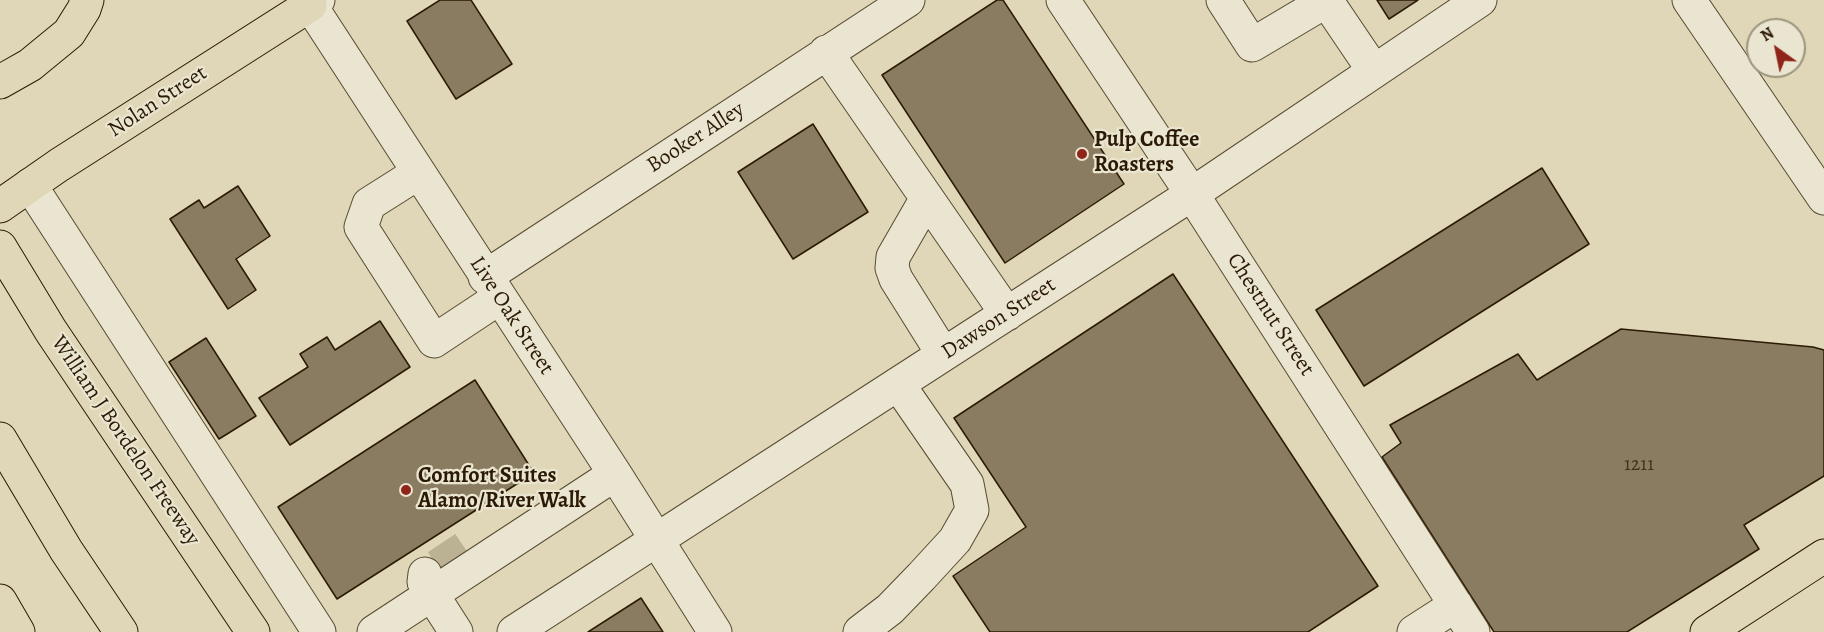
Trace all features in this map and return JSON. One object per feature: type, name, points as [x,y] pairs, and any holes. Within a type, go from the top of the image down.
[{"type":"main road","points":[[0,82],[30,65],[69,33],[87,0]]},
{"type":"main road","name":"Nolan Street","points":[[0,206],[311,2]]},
{"type":"main road","name":"William J Bordelon Freeway","points":[[0,246],[51,331],[253,632]]},
{"type":"main road","points":[[0,439],[66,550],[121,632]]},
{"type":"main road","points":[[1707,632],[1824,556]]},
{"type":"main road","points":[[0,601],[18,632]]},
{"type":"street","name":"Booker Alley","points":[[418,173],[369,204],[361,227],[434,341],[492,287],[826,52],[908,0]]},
{"type":"street","name":"Chestnut Street","points":[[1063,0],[1192,194],[1473,632]]},
{"type":"street","points":[[1223,0],[1252,45],[1326,0],[1374,71]]},
{"type":"street","name":"Dawson Street","points":[[514,632],[1192,194],[1480,0]]},
{"type":"street","points":[[1689,0],[1824,198]]},
{"type":"street","name":"Live Oak Street","points":[[311,2],[418,173],[615,474],[715,632]]},
{"type":"street","points":[[826,52],[1007,314]]},
{"type":"street","points":[[30,185],[319,632]]},
{"type":"street","points":[[927,198],[893,257],[892,267],[896,279],[944,354]]},
{"type":"street","points":[[860,632],[890,609],[955,540],[972,510],[967,484],[898,384]]},
{"type":"street","points":[[374,632],[434,580],[487,545],[615,474]]},
{"type":"street","points":[[434,580],[456,632]]},
{"type":"street","points":[[1414,632],[1456,605]]},
{"type":"building","points":[[440,0],[471,0],[512,64],[456,99],[407,21]]},
{"type":"building","points":[[997,0],[1003,0],[1124,184],[1005,263],[882,75]]},
{"type":"building","points":[[1377,0],[1418,0],[1389,19]]},
{"type":"building","points":[[813,124],[868,212],[793,259],[738,172]]},
{"type":"building","points":[[1542,168],[1589,244],[1364,386],[1316,310]]},
{"type":"building","points":[[238,186],[270,236],[236,259],[256,290],[228,309],[170,219],[199,200],[204,208]]},
{"type":"building","points":[[1173,274],[1378,586],[1308,632],[990,632],[953,576],[1026,527],[954,418]]},
{"type":"building","points":[[380,321],[410,367],[290,445],[259,398],[308,367],[300,354],[327,337],[335,350]]},
{"type":"building","points":[[1621,329],[1813,347],[1824,350],[1824,476],[1744,525],[1759,549],[1627,632],[1494,632],[1382,457],[1401,443],[1390,425],[1518,354],[1537,380]]},
{"type":"building","points":[[206,338],[256,416],[219,439],[169,362]]},
{"type":"building","name":"Comfort Suites Alamo/River Walk","points":[[475,380],[534,473],[337,599],[278,507]]},
{"type":"building","points":[[641,598],[663,632],[588,632]]},
{"type":"tunnel","points":[[437,566],[473,542]]},
{"type":"place","name":"Pulp Coffee Roasters","points":[[1082,154]]},
{"type":"place","name":"Comfort Suites Alamo/River Walk","points":[[406,490]]}]
